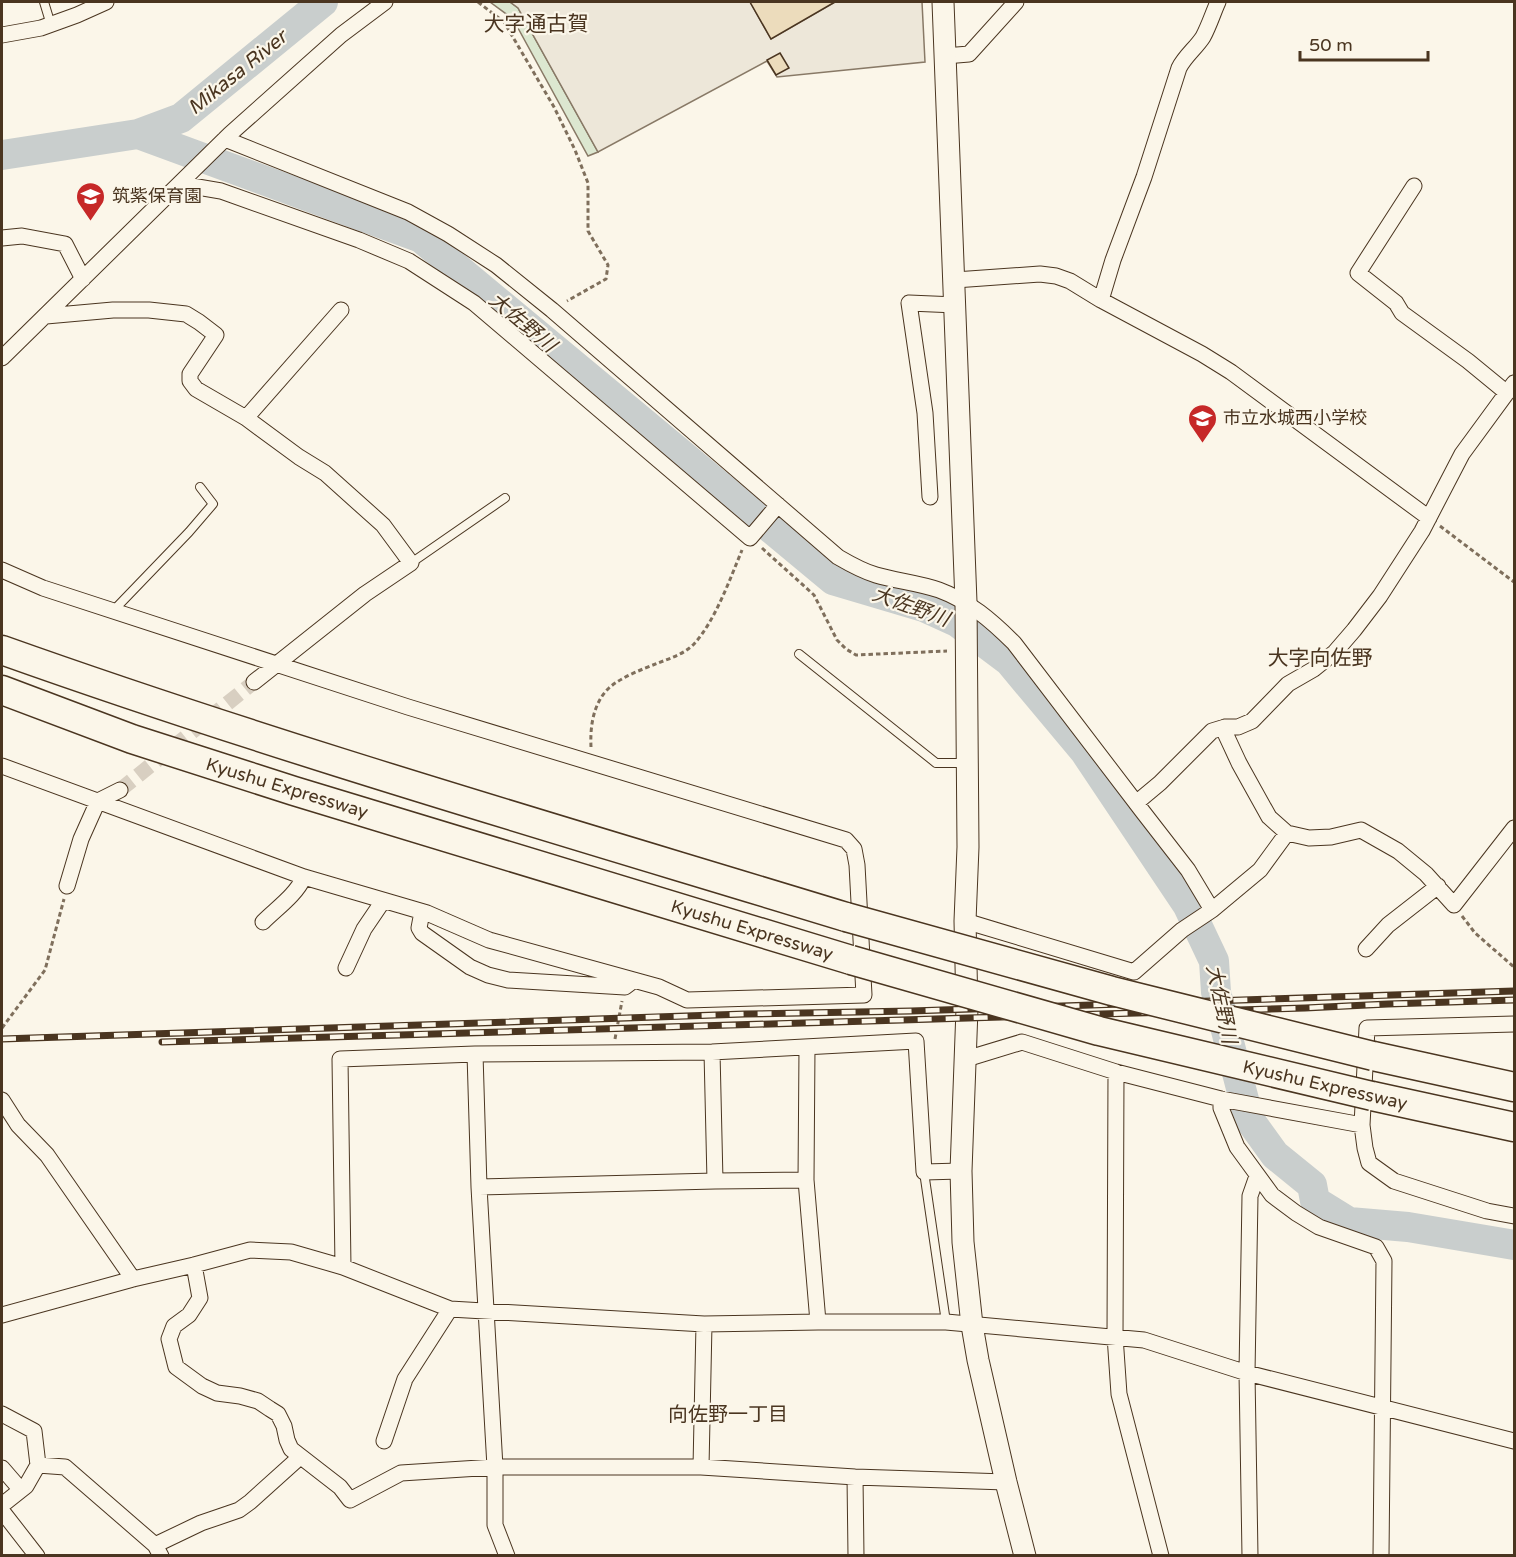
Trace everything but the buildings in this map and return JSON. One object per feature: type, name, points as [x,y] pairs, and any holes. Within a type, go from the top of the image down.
[{"type":"highway","points":[[2,650],[87,681],[308,753],[852,905],[1112,991],[1373,1056],[1515,1087]]},
{"type":"highway","name":"Kyushu Expressway","points":[[2,690],[132,739],[294,791],[851,960],[1099,1031],[1372,1096],[1515,1127]]},
{"type":"street","points":[[2,35],[51,25],[106,2]]},
{"type":"street","points":[[2,358],[223,141],[341,35],[385,2]]},
{"type":"street","points":[[943,2],[966,602],[967,1009],[960,1171],[963,1242],[978,1360],[1025,1556]]},
{"type":"street","points":[[945,56],[969,54],[1016,2]]},
{"type":"street","points":[[1101,300],[1179,68],[1183,60],[1202,39],[1218,2]]},
{"type":"street","points":[[223,141],[408,212],[448,234],[495,265],[552,310],[838,557],[852,566],[876,575],[939,590],[966,602],[994,622],[1014,643],[1188,870],[1212,910]]},
{"type":"street","points":[[182,181],[221,191],[359,240],[409,261],[474,303],[750,538],[778,505]]},
{"type":"street","points":[[1136,803],[1160,783],[1212,731],[1225,727],[1238,727],[1252,721],[1288,684],[1314,669],[1335,652],[1380,596],[1429,518],[1462,454],[1511,388],[1468,362],[1402,313],[1396,303],[1358,273],[1414,186]]},
{"type":"street","points":[[2,238],[22,236],[65,244],[83,279]]},
{"type":"street","points":[[955,280],[1040,274],[1070,281],[1231,372],[1429,518]]},
{"type":"street","points":[[930,497],[925,413],[909,303],[956,305]]},
{"type":"street","points":[[46,316],[113,310],[149,310],[186,314],[199,322],[216,335],[190,374],[190,381],[196,389],[246,418],[325,473],[383,525],[411,564],[365,594],[254,682]]},
{"type":"street","points":[[246,418],[341,310]]},
{"type":"street","points":[[2,570],[43,588],[408,707],[846,840],[854,849],[857,865],[852,905],[864,995],[687,1000],[659,987],[629,983],[508,980],[470,967],[422,933],[418,928],[422,912]]},
{"type":"street","points":[[1225,727],[1226,735],[1239,763],[1269,817],[1287,832],[1309,838],[1331,837],[1361,830],[1398,851],[1426,874],[1454,905],[1515,828]]},
{"type":"street","points":[[2,766],[304,877],[422,912],[489,940],[629,983]]},
{"type":"street","points":[[68,886],[81,839],[98,801],[120,790]]},
{"type":"street","points":[[965,921],[1134,972],[1182,930],[1212,910],[1260,870],[1287,832]]},
{"type":"street","points":[[263,922],[295,892],[304,877]]},
{"type":"street","points":[[1366,949],[1388,925],[1438,886]]},
{"type":"street","points":[[346,968],[364,929],[383,900]]},
{"type":"street","points":[[1515,1024],[1367,1028],[1362,1125],[1369,1163],[1394,1181],[1487,1211],[1515,1216]]},
{"type":"street","points":[[343,1267],[340,1059],[475,1054],[712,1052],[916,1041],[924,1172],[960,1171]]},
{"type":"street","points":[[966,1059],[1022,1042],[1116,1072],[1221,1099],[1362,1125]]},
{"type":"street","points":[[807,1048],[806,1180],[818,1322]]},
{"type":"street","points":[[712,1052],[715,1181]]},
{"type":"street","points":[[475,1054],[479,1187],[495,1467],[495,1525],[507,1556]]},
{"type":"street","points":[[1116,1072],[1115,1336],[1119,1394],[1161,1556]]},
{"type":"street","points":[[1221,1099],[1221,1108],[1237,1147],[1272,1195],[1319,1227],[1376,1247],[1384,1261],[1381,1556]]},
{"type":"street","points":[[2,1100],[18,1125],[47,1155],[133,1279]]},
{"type":"street","points":[[1250,1556],[1247,1373],[1250,1197],[1257,1176]]},
{"type":"street","points":[[479,1187],[806,1180]]},
{"type":"street","points":[[2,1315],[250,1250],[291,1252],[343,1267],[450,1309],[704,1324],[946,1322],[1144,1340],[1247,1373],[1515,1441]]},
{"type":"street","points":[[194,1265],[200,1298],[189,1316],[174,1326],[169,1339],[177,1367],[202,1386],[217,1393],[258,1401],[278,1414],[291,1449],[340,1486],[350,1500],[401,1473],[495,1467],[701,1467],[855,1477],[1006,1482]]},
{"type":"street","points":[[384,1441],[405,1379],[450,1309]]},
{"type":"street","points":[[701,1467],[704,1324]]},
{"type":"street","points":[[2,1414],[34,1431],[38,1465],[26,1486],[2,1505]]},
{"type":"street","points":[[38,1465],[65,1467],[158,1550],[201,1523],[239,1510],[300,1457]]},
{"type":"street","points":[[2,1468],[21,1490]]},
{"type":"street","points":[[855,1477],[856,1556]]},
{"type":"street","points":[[2,1511],[37,1556]]},
{"type":"lane","points":[[44,2],[51,25]]},
{"type":"lane","points":[[113,611],[213,504],[200,487]]},
{"type":"lane","points":[[411,564],[505,498]]},
{"type":"lane","points":[[799,654],[936,763],[967,763]]},
{"type":"lane","points":[[924,1172],[946,1322]]},
{"type":"path","points":[[478,2],[504,22],[554,107],[588,183],[588,231],[608,265],[606,279],[552,310]]},
{"type":"path","points":[[1429,518],[1515,582]]},
{"type":"path","points":[[595,764],[590,746],[592,720],[597,705],[609,688],[632,674],[680,655],[694,644],[714,614],[745,543],[750,538],[814,595],[837,640],[846,650],[856,655],[966,650]]},
{"type":"path","points":[[2,1028],[45,970],[68,886]]},
{"type":"path","points":[[1454,905],[1475,933],[1515,967]]},
{"type":"path","points":[[613,1053],[616,1028],[629,983]]},
{"type":"green space","points":[[490,2],[510,2],[518,8],[598,152],[588,156],[513,19]]},
{"type":"shaded area","points":[[510,2],[750,2],[771,39],[835,2],[922,2],[925,62],[777,77],[767,61],[598,152],[518,8]]},
{"type":"waterway","name":"Mikasa River","points":[[2,155],[138,134],[181,118],[323,2]]},
{"type":"waterway","name":"大佐野川","points":[[138,134],[421,238],[833,580],[924,607],[957,622],[1009,661],[1085,752],[1188,906],[1214,961],[1216,992],[1249,1119],[1275,1155],[1312,1185],[1315,1201],[1349,1222],[1408,1227],[1514,1245]]},
{"type":"tunnel","points":[[120,790],[254,682]]},
{"type":"railway","points":[[2,1039],[1514,991]]},
{"type":"railway","points":[[162,1042],[1514,1000]]},
{"type":"place","name":"筑紫保育園","points":[[91,222]]},
{"type":"place","name":"市立水城西小学校","points":[[1202,444]]},
{"type":"district","name":"大字通古賀","points":[[536,24]]},
{"type":"district","name":"大字向佐野","points":[[1320,658]]},
{"type":"district","name":"向佐野一丁目","points":[[728,1414]]}]
